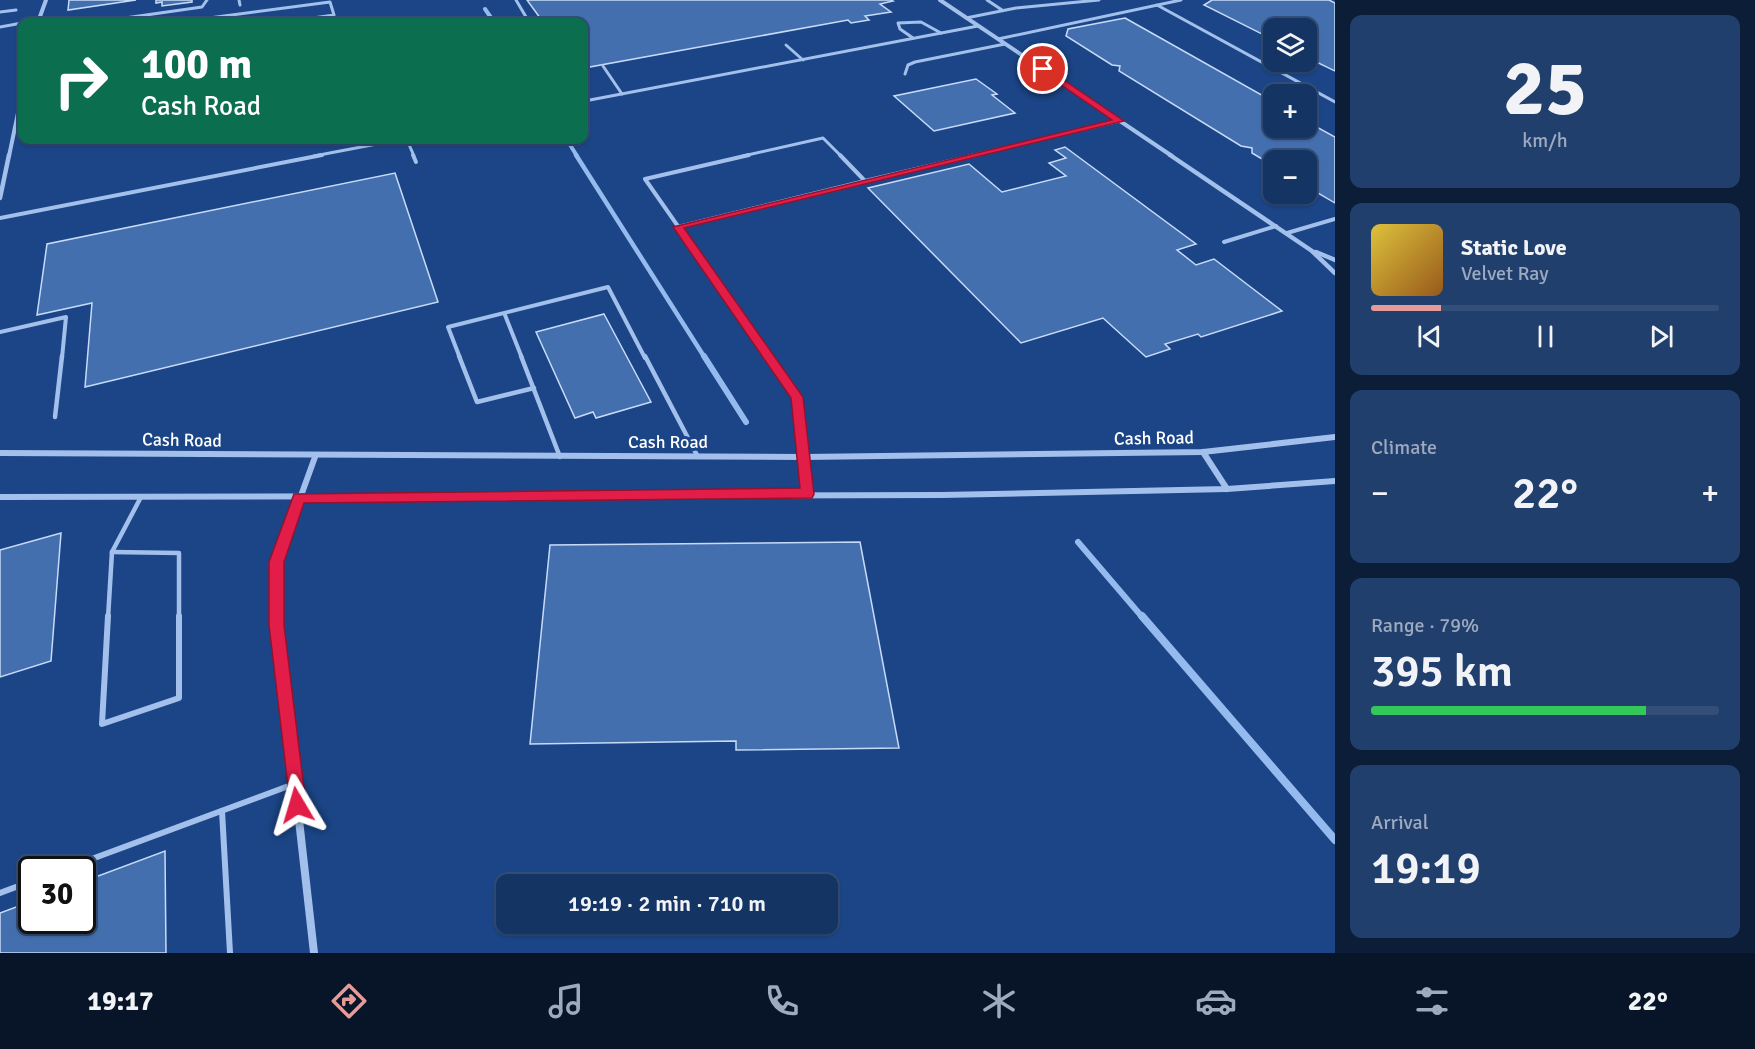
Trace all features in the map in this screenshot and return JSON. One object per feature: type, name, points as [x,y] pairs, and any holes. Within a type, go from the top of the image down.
[{"type":"street","points":[[39,18],[46,0]]},
{"type":"street","points":[[940,0],[1287,233],[1312,251],[1335,273]]},
{"type":"street","points":[[0,198],[18,113]]},
{"type":"street","points":[[1312,251],[1335,260]]},
{"type":"street","name":"Cash Road","points":[[0,453],[315,457],[804,457],[1203,452],[1335,437]]},
{"type":"street","points":[[1203,452],[1227,489]]},
{"type":"street","points":[[314,953],[276,625],[277,562],[315,457]]},
{"type":"street","points":[[804,457],[807,494]]},
{"type":"street","points":[[0,496],[299,498],[942,495],[1227,489],[1335,481]]},
{"type":"lane","points":[[125,18],[202,7],[207,0]]},
{"type":"lane","points":[[239,0],[240,5]]},
{"type":"lane","points":[[516,0],[527,18]]},
{"type":"lane","points":[[987,0],[1002,10]]},
{"type":"lane","points":[[966,18],[1002,10],[1099,0]]},
{"type":"lane","points":[[998,39],[1181,0]]},
{"type":"lane","points":[[213,18],[330,2],[334,15],[313,18]]},
{"type":"lane","points":[[1157,5],[1335,102]]},
{"type":"lane","points":[[0,12],[16,10]]},
{"type":"lane","points":[[265,12],[266,18]]},
{"type":"lane","points":[[913,38],[900,28],[898,23],[912,20],[923,21],[941,33]]},
{"type":"lane","points":[[0,27],[18,24]]},
{"type":"lane","points":[[588,99],[978,26]]},
{"type":"lane","points":[[905,74],[909,65],[915,63],[1005,44]]},
{"type":"lane","points":[[786,45],[803,60]]},
{"type":"lane","points":[[603,66],[622,94]]},
{"type":"lane","points":[[678,227],[1120,121]]},
{"type":"lane","points":[[804,457],[797,397],[645,179],[823,138],[865,181]]},
{"type":"lane","points":[[0,218],[378,144]]},
{"type":"lane","points":[[409,144],[416,162]]},
{"type":"lane","points":[[0,170],[6,169]]},
{"type":"lane","points":[[1287,233],[1335,219]]},
{"type":"lane","points":[[1224,242],[1275,226]]},
{"type":"lane","points":[[534,388],[477,402],[448,327],[505,315],[608,288],[698,457]]},
{"type":"lane","points":[[505,315],[560,457]]},
{"type":"lane","points":[[0,332],[66,317],[55,417]]},
{"type":"lane","points":[[112,552],[179,553],[179,698],[102,724],[112,552],[141,497]]},
{"type":"lane","points":[[96,857],[294,784]]},
{"type":"lane","points":[[222,811],[230,953]]},
{"type":"lane","points":[[0,893],[18,886]]},
{"type":"building","points":[[69,0],[136,0],[68,10]]},
{"type":"building","points":[[156,0],[192,0],[192,2],[162,6],[162,2],[156,3]]},
{"type":"building","points":[[527,0],[893,1],[880,4],[891,12],[865,16],[869,20],[851,23],[848,20],[588,67],[588,18],[540,18]]},
{"type":"building","points":[[1212,0],[1329,0],[1335,3],[1335,71],[1317,62],[1317,18],[1263,18],[1263,34],[1204,5]]},
{"type":"building","points":[[1125,18],[1263,96],[1263,138],[1317,138],[1317,127],[1335,137],[1335,203],[1317,192],[1317,150],[1263,150],[1263,160],[1252,153],[1252,148],[1241,146],[1119,71],[1120,66],[1112,65],[1066,36],[1068,29]]},
{"type":"building","points":[[976,79],[997,94],[992,95],[1015,113],[934,131],[894,96]]},
{"type":"building","points":[[1065,147],[1196,244],[1177,250],[1196,265],[1214,259],[1282,311],[1201,337],[1198,334],[1165,344],[1170,349],[1146,357],[1103,318],[1021,343],[868,188],[969,164],[1002,192],[1066,176],[1049,163],[1066,158],[1055,150]]},
{"type":"building","points":[[395,173],[438,302],[85,387],[92,303],[37,315],[47,244]]},
{"type":"building","points":[[604,314],[651,402],[596,418],[593,412],[575,418],[536,332]]},
{"type":"building","points":[[61,533],[51,661],[0,677],[0,550]]},
{"type":"building","points":[[860,542],[899,748],[736,750],[736,741],[530,744],[550,545]]},
{"type":"building","points":[[165,851],[166,953],[0,953],[0,913],[18,906],[18,934],[96,934],[96,877]]},
{"type":"waterway","points":[[485,9],[491,18]]},
{"type":"waterway","points":[[570,144],[577,156]]},
{"type":"waterway","points":[[576,155],[705,358]]},
{"type":"waterway","points":[[704,356],[746,422]]},
{"type":"waterway","points":[[1078,542],[1143,618]]},
{"type":"waterway","points":[[1142,616],[1335,840]]},
{"type":"route","points":[[297,805],[276,625],[277,562],[299,498],[807,494],[797,397],[678,227],[1120,121],[1043,69]]}]
